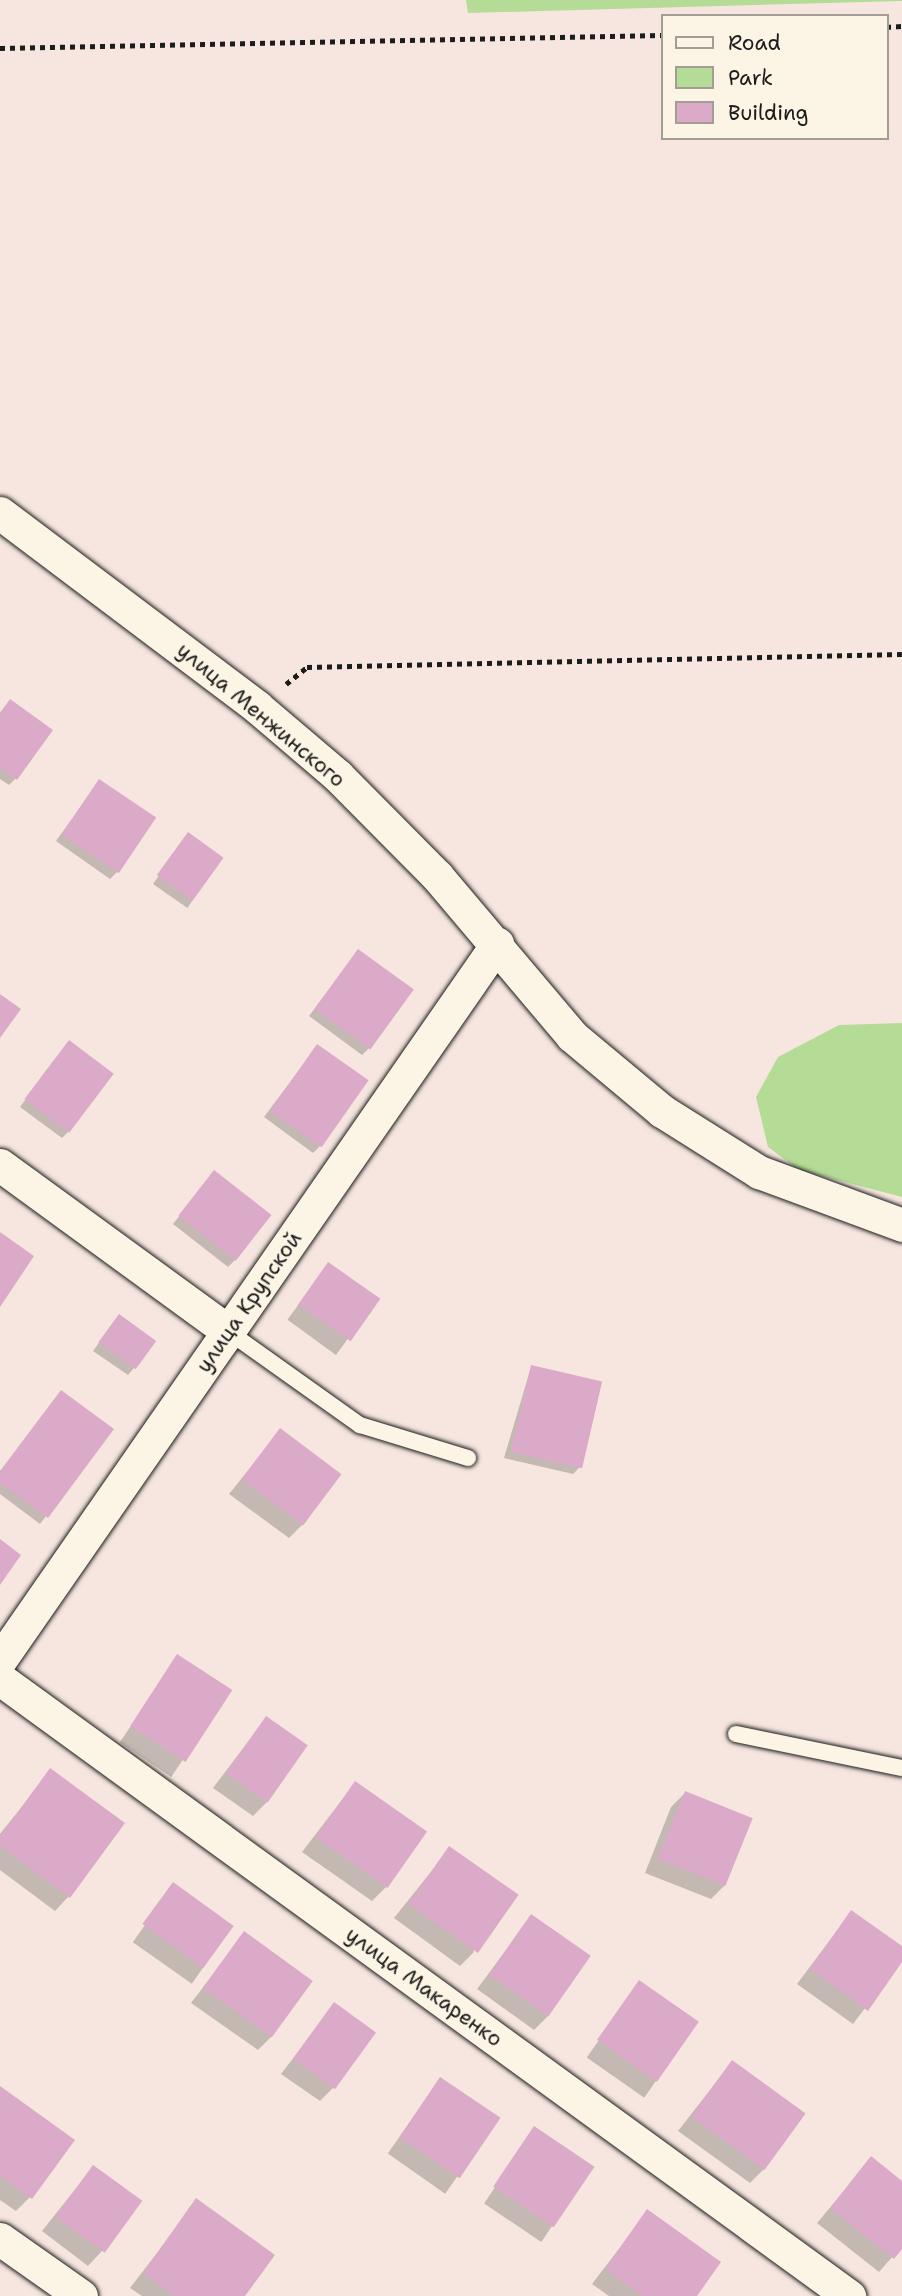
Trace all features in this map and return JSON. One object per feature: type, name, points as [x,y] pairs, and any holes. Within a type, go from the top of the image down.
[{"type":"street","name":"улица Менжинского","points":[[0,513],[257,706],[338,776],[497,944],[572,1036],[662,1111],[759,1172],[902,1225]]},
{"type":"street","name":"улица Крупской","points":[[0,1660],[497,944]]},
{"type":"street","points":[[0,1165],[229,1332]]},
{"type":"street","name":"улица Макаренко","points":[[0,1679],[849,2296]]},
{"type":"street","points":[[0,2239],[81,2296]]},
{"type":"lane","points":[[229,1332],[360,1425],[467,1458]]},
{"type":"lane","points":[[736,1734],[902,1768]]},
{"type":"path","points":[[0,48],[660,35]]},
{"type":"path","points":[[257,706],[307,667],[902,654]]},
{"type":"green space","points":[[466,0],[902,0],[902,1],[468,13]]},
{"type":"green space","points":[[902,1023],[902,1197],[799,1170],[768,1147],[756,1097],[778,1057],[839,1025]]},
{"type":"building","points":[[10,699],[53,730],[17,780],[0,768],[0,713]]},
{"type":"building","points":[[99,779],[156,818],[119,873],[62,835]]},
{"type":"building","points":[[188,832],[224,858],[192,901],[157,875]]},
{"type":"building","points":[[358,949],[414,990],[370,1049],[315,1009]]},
{"type":"building","points":[[0,994],[21,1009],[0,1038]]},
{"type":"building","points":[[69,1040],[114,1074],[69,1133],[24,1099]]},
{"type":"building","points":[[317,1044],[369,1080],[322,1147],[270,1111]]},
{"type":"building","points":[[214,1170],[272,1215],[236,1261],[178,1216]]},
{"type":"building","points":[[0,1232],[34,1256],[0,1307]]},
{"type":"building","points":[[328,1262],[380,1299],[351,1341],[298,1305]]},
{"type":"building","points":[[119,1314],[156,1341],[136,1369],[98,1342]]},
{"type":"building","points":[[531,1365],[602,1381],[582,1468],[511,1452]]},
{"type":"building","points":[[61,1390],[114,1429],[48,1518],[0,1483],[0,1471]]},
{"type":"building","points":[[280,1428],[341,1474],[303,1525],[241,1479]]},
{"type":"building","points":[[0,1539],[21,1555],[0,1585]]},
{"type":"building","points":[[177,1654],[232,1690],[186,1762],[130,1726]]},
{"type":"building","points":[[266,1716],[308,1745],[268,1803],[226,1773]]},
{"type":"building","points":[[50,1768],[125,1823],[70,1898],[0,1846],[0,1837]]},
{"type":"building","points":[[355,1781],[427,1831],[388,1888],[315,1838]]},
{"type":"building","points":[[685,1791],[753,1818],[725,1886],[658,1859]]},
{"type":"building","points":[[449,1846],[519,1895],[478,1953],[408,1904]]},
{"type":"building","points":[[173,1882],[234,1926],[203,1968],[142,1924]]},
{"type":"building","points":[[851,1910],[902,1946],[902,1962],[868,2011],[810,1969]]},
{"type":"building","points":[[531,1914],[591,1956],[548,2016],[489,1975]]},
{"type":"building","points":[[244,1931],[313,1981],[272,2038],[203,1988]]},
{"type":"building","points":[[639,1980],[699,2022],[657,2082],[597,2040]]},
{"type":"building","points":[[334,2002],[376,2033],[335,2089],[293,2059]]},
{"type":"building","points":[[732,2060],[806,2113],[764,2170],[691,2117]]},
{"type":"building","points":[[440,2077],[501,2118],[460,2178],[399,2138]]},
{"type":"building","points":[[0,2086],[75,2140],[32,2199],[0,2176]]},
{"type":"building","points":[[534,2126],[595,2167],[554,2227],[493,2187]]},
{"type":"building","points":[[871,2156],[902,2181],[902,2249],[894,2259],[830,2208]]},
{"type":"building","points":[[93,2165],[142,2201],[105,2253],[55,2217]]},
{"type":"building","points":[[196,2198],[275,2255],[245,2296],[175,2296],[143,2273]]},
{"type":"building","points":[[647,2209],[721,2262],[697,2296],[643,2296],[605,2269]]}]
